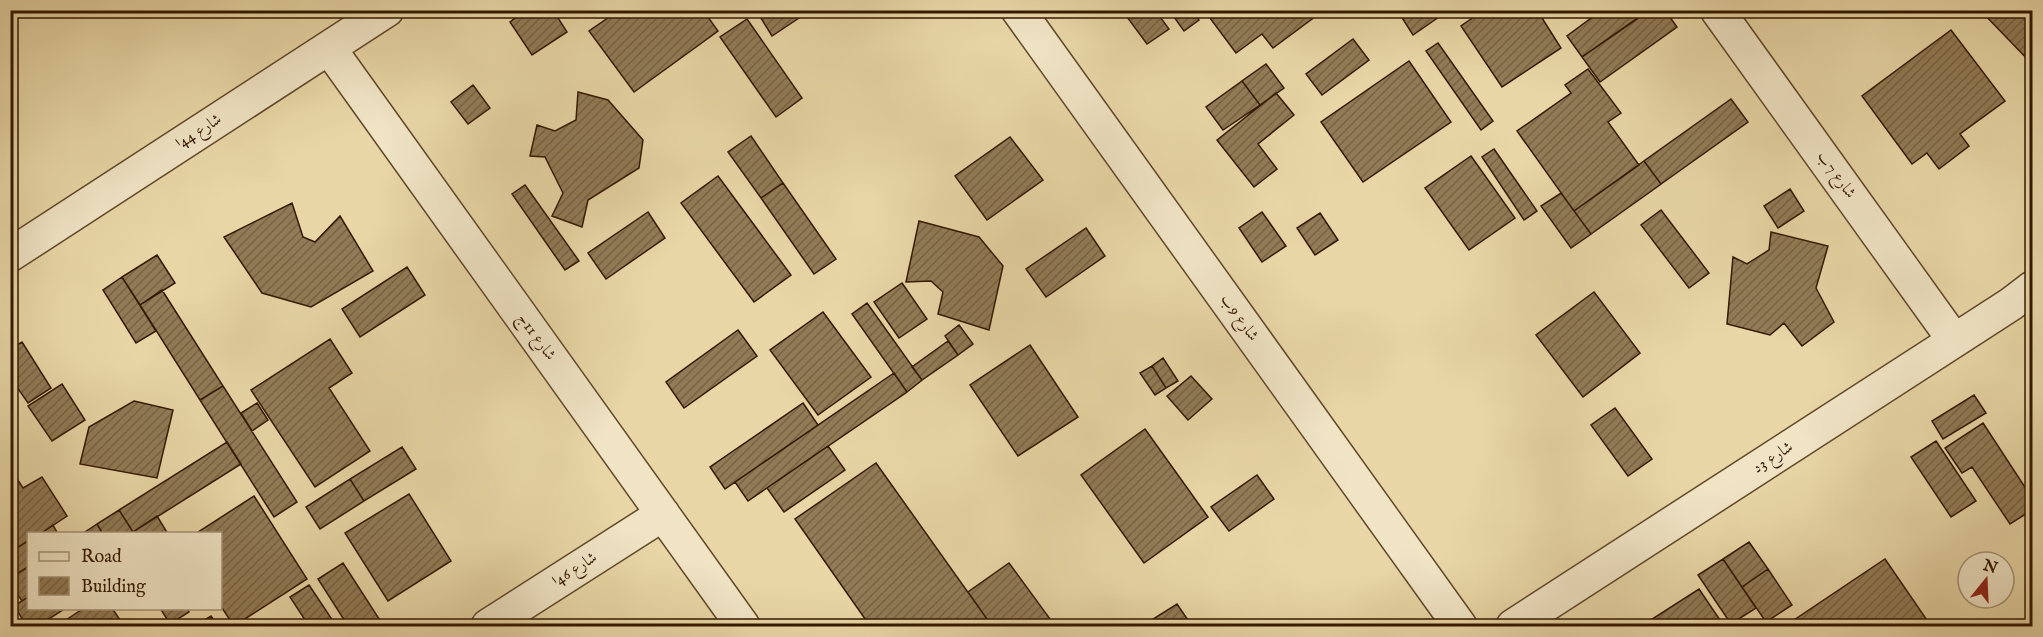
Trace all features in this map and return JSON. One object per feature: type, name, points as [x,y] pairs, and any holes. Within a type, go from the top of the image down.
[{"type":"street","name":"شارع 44ا","points":[[10,255],[387,10]]},
{"type":"street","name":"شارع 9ب","points":[[1018,10],[1460,627]]},
{"type":"street","name":"شارع 7ب","points":[[1717,10],[1954,340]]},
{"type":"street","name":"شارع 11ج","points":[[329,48],[743,627]]},
{"type":"street","name":"شارع 3د","points":[[1513,627],[2011,304],[2032,288]]},
{"type":"street","name":"شارع 46ا","points":[[488,627],[663,514]]},
{"type":"building","points":[[526,10],[553,10],[567,32],[532,55],[510,22]]},
{"type":"building","points":[[613,10],[703,10],[718,31],[634,92],[589,31],[615,13]]},
{"type":"building","points":[[756,10],[811,10],[772,36]]},
{"type":"building","points":[[1137,10],[1155,10],[1169,29],[1147,44],[1127,17]]},
{"type":"building","points":[[1169,10],[1193,10],[1199,20],[1184,31]]},
{"type":"building","points":[[1204,10],[1312,10],[1316,16],[1273,48],[1262,34],[1236,53]]},
{"type":"building","points":[[1397,10],[1449,10],[1413,35]]},
{"type":"building","points":[[1484,10],[1537,10],[1561,48],[1502,87],[1461,26]]},
{"type":"building","points":[[1602,10],[1631,10],[1637,19],[1582,57],[1567,36]]},
{"type":"building","points":[[1649,10],[1665,10],[1677,27],[1600,82],[1582,57]]},
{"type":"building","points":[[1980,10],[2032,10],[2032,64]]},
{"type":"building","points":[[747,19],[802,98],[776,117],[720,37]]},
{"type":"building","points":[[1951,30],[2005,101],[1960,134],[1969,146],[1939,169],[1927,153],[1912,164],[1862,96]]},
{"type":"building","points":[[1353,39],[1369,60],[1322,95],[1306,74]]},
{"type":"building","points":[[1438,43],[1493,121],[1481,130],[1426,51]]},
{"type":"building","points":[[1409,61],[1451,122],[1363,182],[1321,122]]},
{"type":"building","points":[[1266,64],[1284,88],[1260,105],[1242,81]]},
{"type":"building","points":[[1588,69],[1621,113],[1608,122],[1639,165],[1574,211],[1517,131],[1571,93],[1565,85]]},
{"type":"building","points":[[1242,81],[1260,105],[1223,130],[1206,107]]},
{"type":"building","points":[[473,85],[490,108],[468,124],[451,102]]},
{"type":"building","points":[[578,92],[608,100],[643,140],[639,168],[588,200],[582,227],[552,216],[563,193],[545,157],[530,156],[537,125],[555,131],[576,120]]},
{"type":"building","points":[[1276,93],[1294,115],[1258,144],[1277,169],[1254,187],[1217,140]]},
{"type":"building","points":[[1731,99],[1748,122],[1661,184],[1644,161]]},
{"type":"building","points":[[751,136],[783,183],[761,198],[728,152]]},
{"type":"building","points":[[1010,137],[1043,180],[987,220],[955,176]]},
{"type":"building","points":[[1494,149],[1537,211],[1524,220],[1482,157]]},
{"type":"building","points":[[1471,156],[1515,218],[1469,250],[1425,188]]},
{"type":"building","points":[[1644,161],[1661,184],[1591,234],[1574,211]]},
{"type":"building","points":[[718,176],[791,275],[754,302],[681,203]]},
{"type":"building","points":[[783,183],[836,259],[814,274],[761,198]]},
{"type":"building","points":[[525,185],[579,261],[565,270],[512,194]]},
{"type":"building","points":[[1790,189],[1804,211],[1778,228],[1764,206]]},
{"type":"building","points":[[1561,193],[1591,234],[1571,248],[1541,206]]},
{"type":"building","points":[[292,203],[303,237],[315,242],[340,216],[373,271],[311,307],[262,293],[224,237]]},
{"type":"building","points":[[1661,210],[1709,273],[1689,288],[1641,225]]},
{"type":"building","points":[[648,212],[665,238],[606,279],[588,253]]},
{"type":"building","points":[[1262,212],[1286,246],[1262,262],[1239,228]]},
{"type":"building","points":[[1320,213],[1338,240],[1315,255],[1297,228]]},
{"type":"building","points":[[919,221],[979,237],[1003,266],[989,330],[938,314],[943,292],[931,281],[906,282]]},
{"type":"building","points":[[1086,228],[1105,256],[1046,297],[1026,269]]},
{"type":"building","points":[[1771,232],[1828,246],[1816,288],[1834,322],[1802,346],[1784,323],[1770,335],[1727,324],[1733,257],[1747,264],[1769,250]]},
{"type":"building","points":[[157,255],[175,283],[140,305],[122,277]]},
{"type":"building","points":[[407,267],[425,295],[360,337],[342,309]]},
{"type":"building","points":[[122,277],[156,331],[136,343],[103,290]]},
{"type":"building","points":[[902,283],[927,319],[899,338],[874,302]]},
{"type":"building","points":[[162,290],[223,386],[200,400],[140,305]]},
{"type":"building","points":[[1594,292],[1640,353],[1583,397],[1536,335]]},
{"type":"building","points":[[867,303],[922,380],[907,392],[852,314]]},
{"type":"building","points":[[823,312],[871,377],[818,415],[770,350]]},
{"type":"building","points":[[959,325],[973,344],[958,355],[945,336]]},
{"type":"building","points":[[738,330],[757,356],[684,408],[666,382]]},
{"type":"building","points":[[330,339],[352,373],[329,388],[370,451],[315,487],[251,390]]},
{"type":"building","points":[[948,341],[958,355],[922,380],[912,367]]},
{"type":"building","points":[[22,342],[51,388],[28,403],[10,377],[10,349]]},
{"type":"building","points":[[1030,345],[1078,417],[1018,456],[970,385]]},
{"type":"building","points":[[1163,358],[1178,381],[1166,388],[1152,366]]},
{"type":"building","points":[[1152,366],[1166,388],[1155,395],[1140,373]]},
{"type":"building","points":[[894,373],[907,392],[748,501],[735,482]]},
{"type":"building","points":[[1191,376],[1212,399],[1188,420],[1167,396]]},
{"type":"building","points":[[62,384],[85,420],[52,441],[28,406]]},
{"type":"building","points":[[223,386],[297,502],[274,517],[200,400]]},
{"type":"building","points":[[1974,395],[1986,413],[1943,439],[1932,421]]},
{"type":"building","points":[[134,401],[173,410],[157,478],[80,464],[89,427]]},
{"type":"building","points":[[257,403],[268,420],[252,431],[241,413]]},
{"type":"building","points":[[803,403],[818,425],[725,489],[710,467]]},
{"type":"building","points":[[1615,408],[1652,459],[1628,476],[1591,425]]},
{"type":"building","points":[[1983,423],[2032,498],[2032,510],[2010,524],[1972,467],[1962,473],[1945,448]]},
{"type":"building","points":[[1145,429],[1208,517],[1144,563],[1081,475]]},
{"type":"building","points":[[1936,441],[1976,501],[1951,517],[1911,457]]},
{"type":"building","points":[[227,442],[241,464],[133,532],[119,510]]},
{"type":"building","points":[[828,446],[845,470],[784,512],[767,488]]},
{"type":"building","points":[[402,447],[416,469],[364,501],[350,479]]},
{"type":"building","points":[[876,463],[987,619],[976,626],[870,626],[795,519]]},
{"type":"building","points":[[10,468],[23,488],[42,477],[67,516],[43,532],[27,532],[27,542],[10,552]]},
{"type":"building","points":[[1257,475],[1274,499],[1229,531],[1211,507]]},
{"type":"building","points":[[350,479],[364,501],[320,529],[306,507]]},
{"type":"building","points":[[409,494],[451,561],[388,601],[345,533]]},
{"type":"building","points":[[254,496],[307,579],[234,626],[222,608],[222,532],[198,532]]},
{"type":"building","points":[[119,510],[133,532],[102,532],[97,524]]},
{"type":"building","points":[[157,516],[167,532],[133,532]]},
{"type":"building","points":[[97,524],[102,532],[85,532]]},
{"type":"building","points":[[53,525],[57,532],[43,532]]},
{"type":"building","points":[[27,542],[27,568],[13,576],[10,572],[10,552]]},
{"type":"building","points":[[1749,542],[1768,569],[1742,587],[1723,559]]},
{"type":"building","points":[[1723,559],[1756,608],[1731,624],[1698,575]]},
{"type":"building","points":[[1885,559],[1931,626],[1785,626]]},
{"type":"building","points":[[343,563],[383,625],[348,626],[318,579]]},
{"type":"building","points":[[1009,563],[1053,623],[1049,626],[976,626],[987,619],[968,592]]},
{"type":"building","points":[[27,568],[27,598],[22,601],[10,583],[10,578]]},
{"type":"building","points":[[1768,569],[1792,605],[1766,622],[1742,587]]},
{"type":"building","points":[[309,585],[333,621],[325,626],[309,626],[290,597]]},
{"type":"building","points":[[1699,589],[1724,626],[1648,626],[1646,623]]},
{"type":"building","points":[[27,598],[27,610],[63,610],[38,626],[27,626],[14,606]]},
{"type":"building","points":[[1177,604],[1192,626],[1142,626]]},
{"type":"building","points":[[81,610],[113,610],[124,626],[57,626]]},
{"type":"building","points":[[161,610],[188,610],[189,612],[170,624]]},
{"type":"building","points":[[211,616],[218,626],[195,626]]}]
